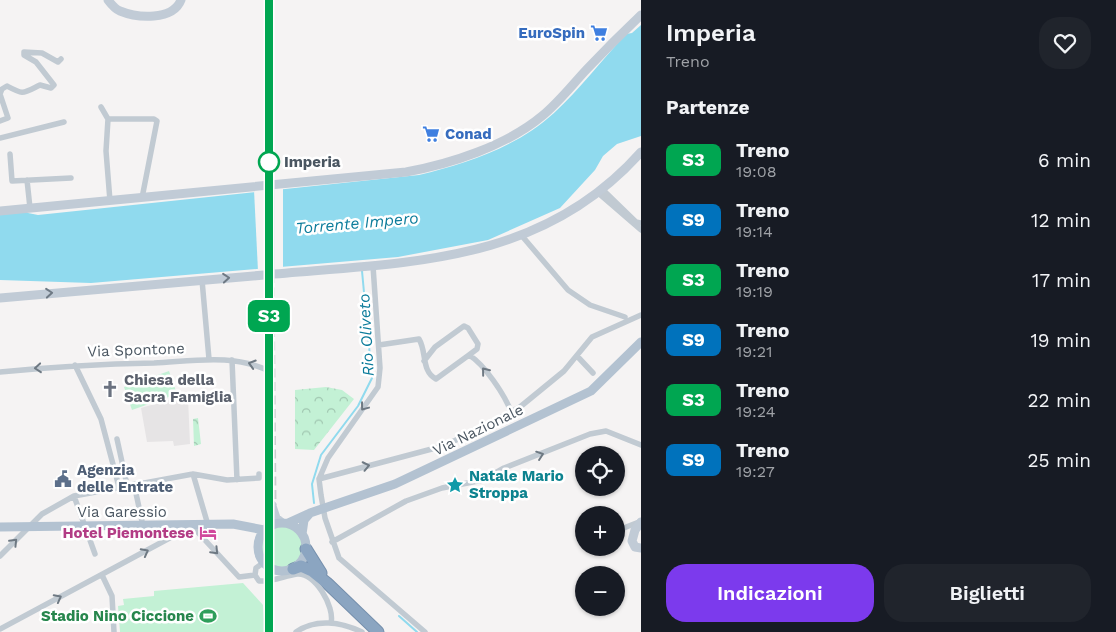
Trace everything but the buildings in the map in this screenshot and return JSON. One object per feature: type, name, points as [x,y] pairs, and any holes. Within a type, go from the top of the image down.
[{"type":"highway","points":[[306,549],[327,583]]},
{"type":"highway","points":[[293,568],[301,566],[308,568],[327,583],[378,632]]},
{"type":"main road","points":[[108,0],[121,12],[159,16],[176,9],[181,0]]},
{"type":"main road","points":[[0,211],[406,172],[445,164],[473,154],[540,118],[556,104],[610,44],[641,16]]},
{"type":"main road","points":[[0,298],[373,266],[463,254],[522,236],[549,224],[600,191],[640,155]]},
{"type":"main road","points":[[270,185],[270,274]]},
{"type":"main road","name":"Via Nazionale","points":[[285,523],[322,507],[395,484],[591,391],[641,342]]},
{"type":"main road","points":[[258,542],[266,528],[272,505],[276,518],[302,534]]},
{"type":"main road","points":[[245,526],[252,531],[258,542],[259,556],[263,562],[277,571],[293,568],[300,564],[306,549],[302,534],[304,520],[310,513]]},
{"type":"main road","points":[[640,522],[632,542],[635,547],[641,548]]},
{"type":"main road","points":[[266,528],[285,523]]},
{"type":"main road","name":"Via Garessio","points":[[0,527],[208,525],[266,528]]},
{"type":"street","points":[[0,120],[8,118],[0,94],[2,88],[6,86],[17,94],[26,93],[40,85],[51,88],[54,85],[36,62],[24,55],[24,52],[42,53],[58,62],[61,59]]},
{"type":"street","points":[[101,107],[108,119],[106,151],[110,201]]},
{"type":"street","points":[[108,119],[154,119],[157,121],[142,198]]},
{"type":"street","points":[[0,138],[64,122]]},
{"type":"street","points":[[10,154],[12,181],[71,178]]},
{"type":"street","points":[[27,180],[30,208]]},
{"type":"street","points":[[600,191],[636,222],[641,223]]},
{"type":"street","points":[[600,191],[641,230]]},
{"type":"street","points":[[522,236],[568,290],[590,305],[625,317]]},
{"type":"street","points":[[373,266],[380,368],[378,388],[339,440],[319,479],[322,507],[332,542],[339,558],[347,567],[424,632]]},
{"type":"street","points":[[202,280],[210,359]]},
{"type":"street","points":[[319,479],[443,446],[511,412],[564,371],[592,337],[641,315]]},
{"type":"street","points":[[378,345],[419,339],[424,361],[430,373],[436,379],[477,349],[478,344],[468,328],[460,327],[435,346],[424,361]]},
{"type":"street","points":[[469,355],[494,383],[511,412]]},
{"type":"street","points":[[577,356],[593,373]]},
{"type":"street","name":"Via Spontone","points":[[0,372],[75,365],[210,359],[249,362],[271,372]]},
{"type":"street","points":[[232,360],[237,480]]},
{"type":"street","points":[[75,365],[101,419],[119,487]]},
{"type":"street","points":[[332,542],[396,505],[442,488],[483,480],[504,468],[601,431],[608,431],[641,445]]},
{"type":"street","points":[[117,439],[127,485]]},
{"type":"street","points":[[0,556],[42,514],[74,496],[193,474],[208,478],[237,480],[259,478],[259,474]]},
{"type":"street","points":[[193,474],[208,525]]},
{"type":"street","points":[[134,484],[143,526]]},
{"type":"street","points":[[74,496],[95,554]]},
{"type":"street","points":[[625,528],[640,522]]},
{"type":"street","points":[[0,629],[192,526],[239,576],[255,575]]},
{"type":"street","points":[[263,562],[258,564],[255,575],[258,580],[278,579],[296,574],[308,578],[330,601],[331,623]]},
{"type":"street","points":[[102,575],[112,596],[114,632]]},
{"type":"street","points":[[296,632],[311,624],[331,623],[348,626],[362,632]]},
{"type":"shaded area","points":[[188,398],[190,444],[174,446],[173,441],[147,442],[141,408],[172,399]]},
{"type":"green space","points":[[169,371],[177,394],[132,410],[124,387]]},
{"type":"green space","points":[[326,387],[342,390],[354,399],[314,450],[295,449],[295,390]]},
{"type":"green space","points":[[198,418],[201,444],[194,446],[193,419]]},
{"type":"green space","points":[[286,525],[294,528],[300,534],[303,546],[300,558],[294,564],[278,567],[270,564],[264,558],[261,542],[264,534],[270,528]]},
{"type":"green space","points":[[243,583],[263,605],[265,632],[120,632],[118,606],[124,605],[123,599],[154,596],[154,591]]},
{"type":"water","name":"Torrente Impero","points":[[641,25],[641,136],[617,144],[603,156],[595,170],[560,208],[488,240],[398,257],[91,283],[0,280],[0,213],[18,211],[38,215],[419,175],[473,160],[507,145],[540,125],[564,104],[626,34],[632,33]]},
{"type":"pier","points":[[283,187],[283,269],[258,271],[254,190]]},
{"type":"waterway","name":"Rio Oliveto","points":[[314,503],[312,484],[321,455],[358,406],[372,378],[362,271]]},
{"type":"waterway","name":"Rio Oliveto","points":[[399,616],[417,632]]},
{"type":"tunnel","points":[[270,274],[272,505]]},
{"type":"railway","points":[[269,53],[269,632]]},
{"type":"train","name":"S3","points":[[269,0],[269,632]]},
{"type":"place","name":"EuroSpin","points":[[599,33]]},
{"type":"place","name":"Conad","points":[[431,134]]},
{"type":"place","name":"Imperia","points":[[269,162]]},
{"type":"place","name":"Chiesa della Sacra Famiglia","points":[[110,389]]},
{"type":"place","name":"Agenzia delle Entrate","points":[[63,479]]},
{"type":"place","name":"Natale Mario Stroppa","points":[[455,485]]},
{"type":"place","name":"Hotel Piemontese","points":[[208,533]]},
{"type":"place","name":"Stadio Nino Ciccione","points":[[208,616]]}]
